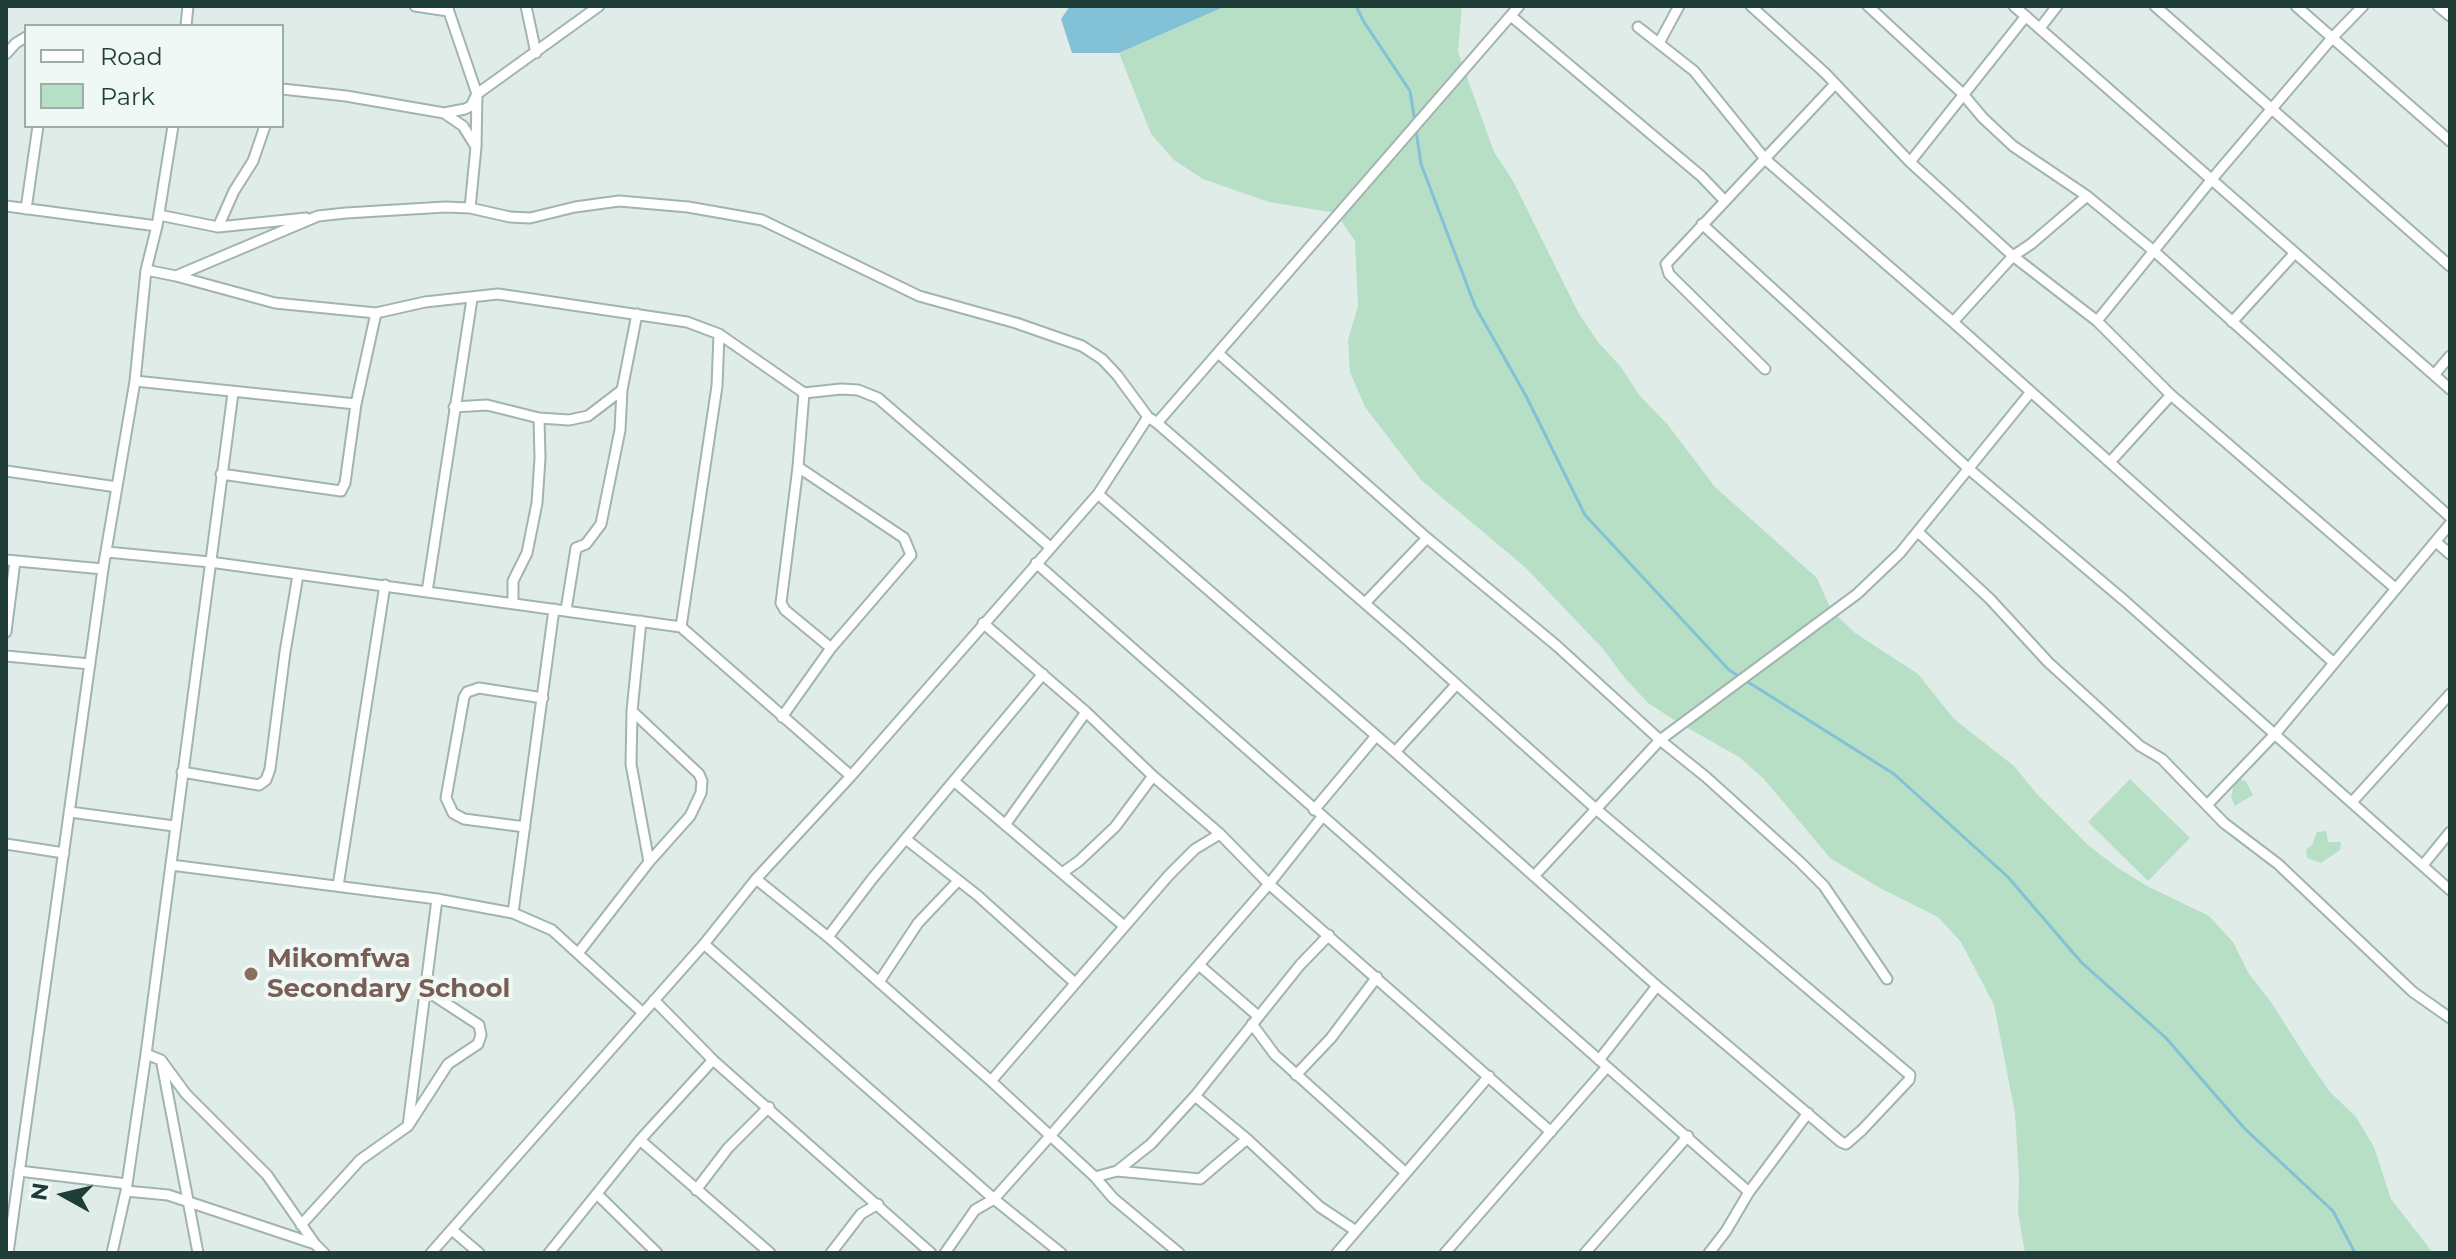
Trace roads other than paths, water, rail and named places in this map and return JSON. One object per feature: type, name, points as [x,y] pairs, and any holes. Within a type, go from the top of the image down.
[{"type":"street","points":[[415,6],[448,8],[477,94],[470,208]]},
{"type":"street","points":[[526,6],[536,53]]},
{"type":"street","points":[[284,89],[346,96],[444,113],[471,106],[477,94],[599,6]]},
{"type":"street","points":[[431,1253],[704,944],[756,879],[851,776],[1098,494],[1152,420],[1218,353],[1519,6]]},
{"type":"street","points":[[1659,43],[1679,6]]},
{"type":"street","points":[[1751,6],[1835,84],[1910,162],[2013,256],[2097,321],[2171,395],[2395,588]]},
{"type":"street","points":[[1868,6],[1962,93],[2013,146],[2087,196],[2155,252],[2450,517]]},
{"type":"street","points":[[2014,6],[2450,389]]},
{"type":"street","points":[[2040,28],[2057,6]]},
{"type":"street","points":[[2155,6],[2450,266]]},
{"type":"street","points":[[2296,6],[2450,141]]},
{"type":"street","points":[[2097,321],[2212,179],[2363,6]]},
{"type":"street","points":[[2438,6],[2450,16]]},
{"type":"street","points":[[1511,16],[1701,176],[1724,200]]},
{"type":"street","points":[[1910,162],[2026,16]]},
{"type":"street","points":[[1638,27],[1694,71],[1766,160],[1953,322],[2334,663]]},
{"type":"street","points":[[6,54],[24,38]]},
{"type":"street","points":[[1765,369],[1666,268],[1667,260],[1766,160],[1835,84]]},
{"type":"street","points":[[444,113],[463,126],[476,147]]},
{"type":"street","points":[[26,209],[38,128]]},
{"type":"street","points":[[8,1253],[11,1197],[19,1171],[103,569],[135,381],[146,270],[157,226],[173,128]]},
{"type":"street","points":[[218,227],[234,191],[253,161],[264,128]]},
{"type":"street","points":[[1953,322],[2013,256],[2087,196]]},
{"type":"street","points":[[159,215],[218,227],[420,208],[470,208],[530,218],[619,201],[688,207],[762,220],[919,296],[1016,323],[1082,346],[1102,359],[1152,420],[1365,603],[1596,809],[1910,1075],[1909,1080],[1846,1144],[1841,1142],[1657,986],[1535,875],[1098,494]]},
{"type":"street","points":[[6,206],[157,226]]},
{"type":"street","points":[[176,276],[318,216]]},
{"type":"street","points":[[1702,224],[1970,470],[2126,602],[2450,890]]},
{"type":"street","points":[[2232,322],[2294,254]]},
{"type":"street","points":[[146,270],[275,303],[376,313],[425,302],[498,294],[687,322],[719,334],[804,393],[858,390],[878,398],[1050,547]]},
{"type":"street","points":[[427,592],[472,299]]},
{"type":"street","points":[[221,474],[341,491],[376,313]]},
{"type":"street","points":[[566,610],[576,548],[586,544],[601,524],[620,430],[622,390],[637,314]]},
{"type":"street","points":[[681,627],[717,386],[719,334]]},
{"type":"street","points":[[1218,353],[1427,538],[1557,646],[1660,740],[1718,787],[1824,886],[1887,979]]},
{"type":"street","points":[[2434,375],[2450,356]]},
{"type":"street","points":[[135,381],[356,404]]},
{"type":"street","points":[[454,407],[487,405],[539,418],[569,420],[588,416],[622,390]]},
{"type":"street","points":[[112,1253],[126,1188],[146,1054],[233,393]]},
{"type":"street","points":[[804,393],[781,603],[785,610],[831,648]]},
{"type":"street","points":[[1535,875],[1660,740],[1857,594],[1900,553],[2030,393]]},
{"type":"street","points":[[2110,462],[2171,395]]},
{"type":"street","points":[[513,603],[513,581],[527,553],[537,503],[539,418]]},
{"type":"street","points":[[782,717],[831,648],[908,561],[911,551],[904,538],[798,467]]},
{"type":"street","points":[[6,471],[117,487]]},
{"type":"street","points":[[2208,804],[2275,734],[2450,524]]},
{"type":"street","points":[[1918,532],[1990,599],[2048,662],[2140,746],[2162,759],[2224,823],[2268,855],[2335,915],[2413,992],[2450,1018]]},
{"type":"street","points":[[1365,603],[1427,538]]},
{"type":"street","points":[[2436,542],[2450,554]]},
{"type":"street","points":[[107,552],[210,562],[681,627],[851,776]]},
{"type":"street","points":[[6,632],[11,560],[103,569]]},
{"type":"street","points":[[1036,563],[1749,1192]]},
{"type":"street","points":[[182,772],[259,785],[266,780],[298,575]]},
{"type":"street","points":[[338,886],[385,585]]},
{"type":"street","points":[[513,913],[554,609]]},
{"type":"street","points":[[641,621],[632,711],[631,764],[649,862]]},
{"type":"street","points":[[983,623],[1220,834],[1269,884],[1551,1132]]},
{"type":"street","points":[[6,656],[90,664]]},
{"type":"street","points":[[828,937],[872,879],[1043,674]]},
{"type":"street","points":[[1395,752],[1456,685]]},
{"type":"street","points":[[525,827],[464,819],[453,813],[446,798],[467,692],[479,688],[543,698]]},
{"type":"street","points":[[2353,801],[2450,694]]},
{"type":"street","points":[[579,952],[649,862],[690,816],[701,793],[699,774],[632,711]]},
{"type":"street","points":[[1005,825],[1086,712]]},
{"type":"street","points":[[945,1253],[975,1210],[994,1199],[1269,884],[1376,736]]},
{"type":"street","points":[[1062,873],[1115,827],[1153,776]]},
{"type":"street","points":[[955,782],[1124,926]]},
{"type":"street","points":[[70,812],[174,826]]},
{"type":"street","points":[[2423,865],[2450,832]]},
{"type":"street","points":[[991,1081],[1169,875],[1195,849],[1220,834]]},
{"type":"street","points":[[907,840],[1075,983]]},
{"type":"street","points":[[6,844],[64,853]]},
{"type":"street","points":[[171,865],[437,899],[513,913],[552,930],[643,1013]]},
{"type":"street","points":[[756,879],[828,937],[991,1081],[1095,1177],[1113,1198],[1179,1253]]},
{"type":"street","points":[[879,982],[918,923],[958,881]]},
{"type":"street","points":[[408,1126],[437,899]]},
{"type":"street","points":[[1117,1171],[1151,1144],[1195,1096],[1255,1020],[1329,935]]},
{"type":"street","points":[[704,944],[994,1199],[1061,1253]]},
{"type":"street","points":[[1199,965],[1255,1020],[1275,1055],[1406,1173]]},
{"type":"street","points":[[1296,1075],[1331,1038],[1377,977]]},
{"type":"street","points":[[1445,1253],[1551,1132],[1657,986]]},
{"type":"street","points":[[301,1225],[360,1160],[408,1126],[448,1064],[478,1044],[481,1035],[479,1025],[427,991]]},
{"type":"street","points":[[654,1000],[713,1060],[931,1253]]},
{"type":"street","points":[[146,1054],[161,1060],[186,1094],[267,1175],[324,1253]]},
{"type":"street","points":[[161,1060],[198,1253]]},
{"type":"street","points":[[549,1253],[640,1140],[713,1060]]},
{"type":"street","points":[[1337,1253],[1489,1076]]},
{"type":"street","points":[[1195,1096],[1320,1207],[1356,1231]]},
{"type":"street","points":[[696,1190],[728,1148],[769,1107]]},
{"type":"street","points":[[1709,1253],[1749,1192],[1808,1113]]},
{"type":"street","points":[[1585,1253],[1688,1136]]},
{"type":"street","points":[[1095,1177],[1117,1171],[1200,1179],[1247,1139]]},
{"type":"street","points":[[640,1140],[770,1253]]},
{"type":"street","points":[[19,1171],[168,1195],[315,1244]]},
{"type":"street","points":[[597,1194],[650,1251]]},
{"type":"street","points":[[831,1253],[861,1214],[878,1204]]},
{"type":"street","points":[[452,1230],[479,1253]]},
{"type":"water","points":[[1070,6],[1226,6],[1119,53],[1072,53],[1061,19]]},
{"type":"waterway","points":[[1356,6],[1410,91],[1415,122]]},
{"type":"waterway","points":[[1416,130],[1421,164],[1475,306],[1526,396],[1585,515],[1729,670],[1894,774],[2008,877],[2081,962],[2166,1038],[2244,1128],[2333,1211],[2355,1253]]},
{"type":"place","name":"Mikomfwa Secondary School","points":[[251,974]]}]
